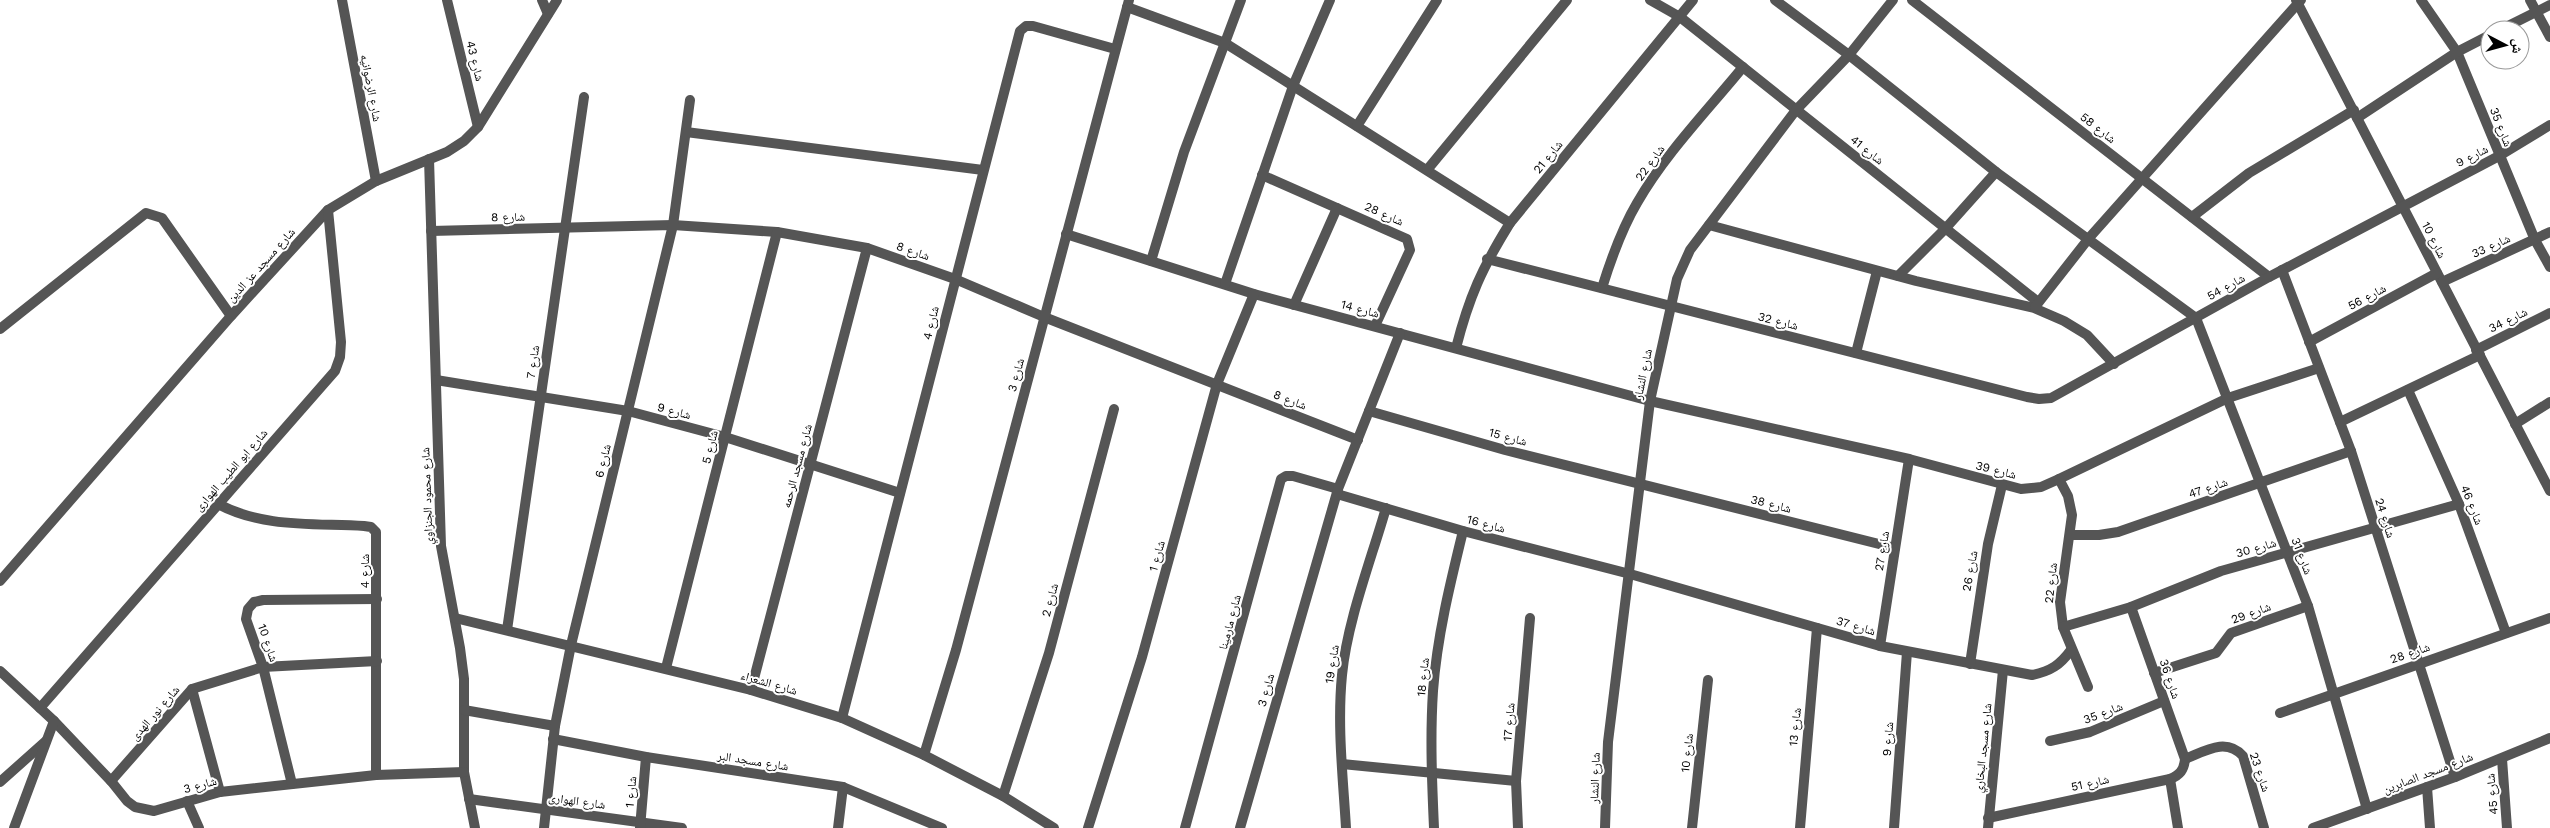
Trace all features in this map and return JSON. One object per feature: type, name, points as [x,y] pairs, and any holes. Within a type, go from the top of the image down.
[{"type":"street","name":"شارع الرضوانيه","points":[[342,0],[376,181]]},
{"type":"street","name":"شارع 43","points":[[447,0],[478,127]]},
{"type":"street","points":[[542,0],[548,14]]},
{"type":"street","name":"شارع مسجد عز الدين","points":[[0,581],[232,316],[328,210],[376,181],[447,152],[464,142],[478,127],[557,0]]},
{"type":"street","points":[[1151,261],[1184,152],[1241,0]]},
{"type":"street","points":[[1225,284],[1293,86],[1330,0]]},
{"type":"street","points":[[1357,126],[1437,0]]},
{"type":"street","points":[[1427,170],[1567,0]]},
{"type":"street","name":"شارع 41","points":[[1650,0],[1680,17],[1945,229],[2036,305]]},
{"type":"street","name":"شارع 21","points":[[1456,348],[1467,304],[1487,259],[1510,224],[1693,0]]},
{"type":"street","points":[[1775,0],[1849,55],[1996,172],[2089,238],[2196,318]]},
{"type":"street","name":"شارع النشار","points":[[1605,828],[1608,742],[1650,401],[1677,279],[1690,250],[1796,110],[1849,55],[1893,0]]},
{"type":"street","name":"شارع 58","points":[[1912,0],[2269,277]]},
{"type":"street","name":"شارع 35","points":[[2421,0],[2457,52],[2535,240],[2550,268]]},
{"type":"street","points":[[2530,0],[2550,37]]},
{"type":"street","points":[[2036,305],[2089,238],[2299,1]]},
{"type":"street","name":"شارع 10","points":[[2299,1],[2550,491]]},
{"type":"street","points":[[1128,4],[1225,43],[1510,224]]},
{"type":"street","name":"شارع 3","points":[[924,755],[946,686],[1128,4]]},
{"type":"street","points":[[2519,20],[2550,5]]},
{"type":"street","name":"شارع 4","points":[[842,718],[1020,30],[1026,26],[1033,26],[1115,49]]},
{"type":"street","points":[[2192,217],[2249,172],[2356,114],[2457,52],[2480,40]]},
{"type":"street","name":"شارع 22","points":[[1602,288],[1616,245],[1637,203],[1664,164],[1743,68]]},
{"type":"street","name":"شارع 7","points":[[508,630],[584,97]]},
{"type":"street","name":"شارع 6","points":[[544,828],[553,739],[571,644],[673,225],[690,100]]},
{"type":"street","name":"شارع 9","points":[[2403,206],[2499,156],[2550,124]]},
{"type":"street","points":[[686,132],[983,170]]},
{"type":"street","name":"شارع محمود الجنزاوي","points":[[429,159],[441,546],[455,618],[464,679],[464,772],[475,828]]},
{"type":"street","points":[[1898,276],[1945,229],[1996,172]]},
{"type":"street","name":"شارع 28","points":[[1262,175],[1401,236],[1410,244],[1410,250],[1375,326]]},
{"type":"street","name":"شارع 54","points":[[2063,393],[2269,277],[2403,206]]},
{"type":"street","points":[[1294,304],[1337,208]]},
{"type":"street","name":"شارع ابو الطيب الهوارى","points":[[40,708],[335,370],[340,357],[341,342],[328,210]]},
{"type":"street","points":[[0,329],[146,213],[162,218],[232,316]]},
{"type":"street","name":"شارع 8","points":[[431,231],[673,225],[777,232],[867,248],[955,279],[1044,317],[1358,440]]},
{"type":"street","points":[[1709,225],[1877,271],[2036,305],[2087,335],[2114,364]]},
{"type":"street","name":"شارع 5","points":[[666,668],[777,232]]},
{"type":"street","name":"شارع 33","points":[[2440,278],[2535,240],[2550,232]]},
{"type":"street","name":"شارع 14","points":[[1066,234],[1254,294],[1650,401]]},
{"type":"street","name":"شارع مسجد الرحمه","points":[[751,690],[867,248]]},
{"type":"street","name":"شارع 32","points":[[1487,259],[2039,399],[2052,398],[2063,393]]},
{"type":"street","name":"شارع 24","points":[[2282,270],[2351,451],[2455,777]]},
{"type":"street","points":[[1856,353],[1877,271]]},
{"type":"street","name":"شارع 56","points":[[2309,342],[2440,278]]},
{"type":"street","name":"شارع 1","points":[[1088,828],[1142,657],[1217,384],[1254,294]]},
{"type":"street","name":"شارع 34","points":[[2340,422],[2408,390],[2550,313]]},
{"type":"street","name":"شارع 31","points":[[2196,318],[2308,606],[2366,809]]},
{"type":"street","name":"شارع 3","points":[[1240,828],[1338,491],[1400,333]]},
{"type":"street","name":"شارع 39","points":[[1650,401],[1909,459],[2021,489],[2041,486],[2059,479],[2228,398],[2319,368]]},
{"type":"street","name":"شارع 9","points":[[436,380],[628,411],[725,437],[900,493]]},
{"type":"street","name":"شارع 46","points":[[2408,390],[2459,504],[2506,633]]},
{"type":"street","points":[[2515,424],[2550,402]]},
{"type":"street","name":"شارع 2","points":[[1003,796],[1050,653],[1114,409]]},
{"type":"street","name":"شارع 15","points":[[1369,410],[1505,450],[1641,484]]},
{"type":"street","name":"شارع 47","points":[[2070,535],[2099,536],[2118,532],[2351,451]]},
{"type":"street","name":"شارع 27","points":[[1880,646],[1909,459]]},
{"type":"street","name":"شارع مارمينا","points":[[1185,828],[1281,479],[1286,476],[1292,476],[1338,491]]},
{"type":"street","name":"شارع 22","points":[[2059,479],[2070,506],[2070,535],[2060,602],[2063,627],[2088,687]]},
{"type":"street","name":"شارع 38","points":[[1641,484],[1895,548]]},
{"type":"street","name":"شارع 26","points":[[1970,664],[1988,544],[2002,485]]},
{"type":"street","name":"شارع 16","points":[[1338,491],[1386,508],[1463,531],[1630,574]]},
{"type":"street","name":"شارع 4","points":[[218,504],[236,514],[256,520],[371,527],[376,532],[376,776]]},
{"type":"street","name":"شارع 30","points":[[2063,627],[2131,607],[2221,571],[2459,504]]},
{"type":"street","name":"شارع 19","points":[[1346,828],[1339,718],[1342,673],[1351,628],[1386,508]]},
{"type":"street","name":"شارع 18","points":[[1434,828],[1432,773],[1433,691],[1443,610],[1463,531]]},
{"type":"street","name":"شارع 37","points":[[1630,574],[1880,646],[2032,675],[2048,672],[2061,663],[2071,650]]},
{"type":"street","name":"شارع 10","points":[[292,784],[263,667],[246,619],[248,610],[254,602],[263,600],[377,599]]},
{"type":"street","name":"شارع 29","points":[[2154,673],[2216,653],[2231,632],[2308,606]]},
{"type":"street","name":"شارع 36","points":[[2131,607],[2185,759]]},
{"type":"street","name":"شارع الشعراء","points":[[455,618],[666,668],[751,690],[842,718],[924,755],[1003,796],[1054,828]]},
{"type":"street","name":"شارع 17","points":[[1518,828],[1516,781],[1530,618]]},
{"type":"street","name":"شارع 28","points":[[2280,713],[2550,618]]},
{"type":"street","name":"شارع 13","points":[[1800,828],[1817,628]]},
{"type":"street","name":"شارع 9","points":[[1894,828],[1907,652]]},
{"type":"street","name":"شارع نور الهدى","points":[[111,781],[192,689],[263,667],[377,661]]},
{"type":"street","name":"شارع مسجد البخاري","points":[[1988,823],[2003,670]]},
{"type":"street","name":"شارع 3","points":[[0,671],[54,721],[111,781],[127,801],[144,810],[154,811],[220,792],[376,776],[464,772]]},
{"type":"street","name":"شارع 10","points":[[1692,828],[1708,680]]},
{"type":"street","points":[[192,689],[220,792]]},
{"type":"street","name":"شارع 35","points":[[2050,741],[2090,732],[2164,701]]},
{"type":"street","points":[[464,710],[555,726]]},
{"type":"street","points":[[14,828],[54,721]]},
{"type":"street","name":"شارع مسجد الصابرين","points":[[2312,828],[2338,824],[2366,809],[2455,777],[2550,738]]},
{"type":"street","points":[[0,782],[47,739]]},
{"type":"street","name":"شارع مسجد البر","points":[[553,739],[646,757],[843,787],[942,828]]},
{"type":"street","name":"شارع 23","points":[[2185,759],[2220,746],[2237,750],[2243,756],[2264,828]]},
{"type":"street","name":"شارع 1","points":[[640,825],[646,757]]},
{"type":"street","name":"شارع 45","points":[[2502,758],[2507,828]]},
{"type":"street","points":[[2178,828],[2170,779],[2178,776],[2184,768],[2185,759]]},
{"type":"street","points":[[1342,764],[1516,781]]},
{"type":"street","name":"شارع 51","points":[[1988,823],[2170,779]]},
{"type":"street","points":[[838,828],[843,787]]},
{"type":"street","points":[[2428,787],[2430,828]]},
{"type":"street","name":"شارع الهوارى","points":[[469,799],[640,825],[682,828]]},
{"type":"street","points":[[187,801],[198,828]]}]
